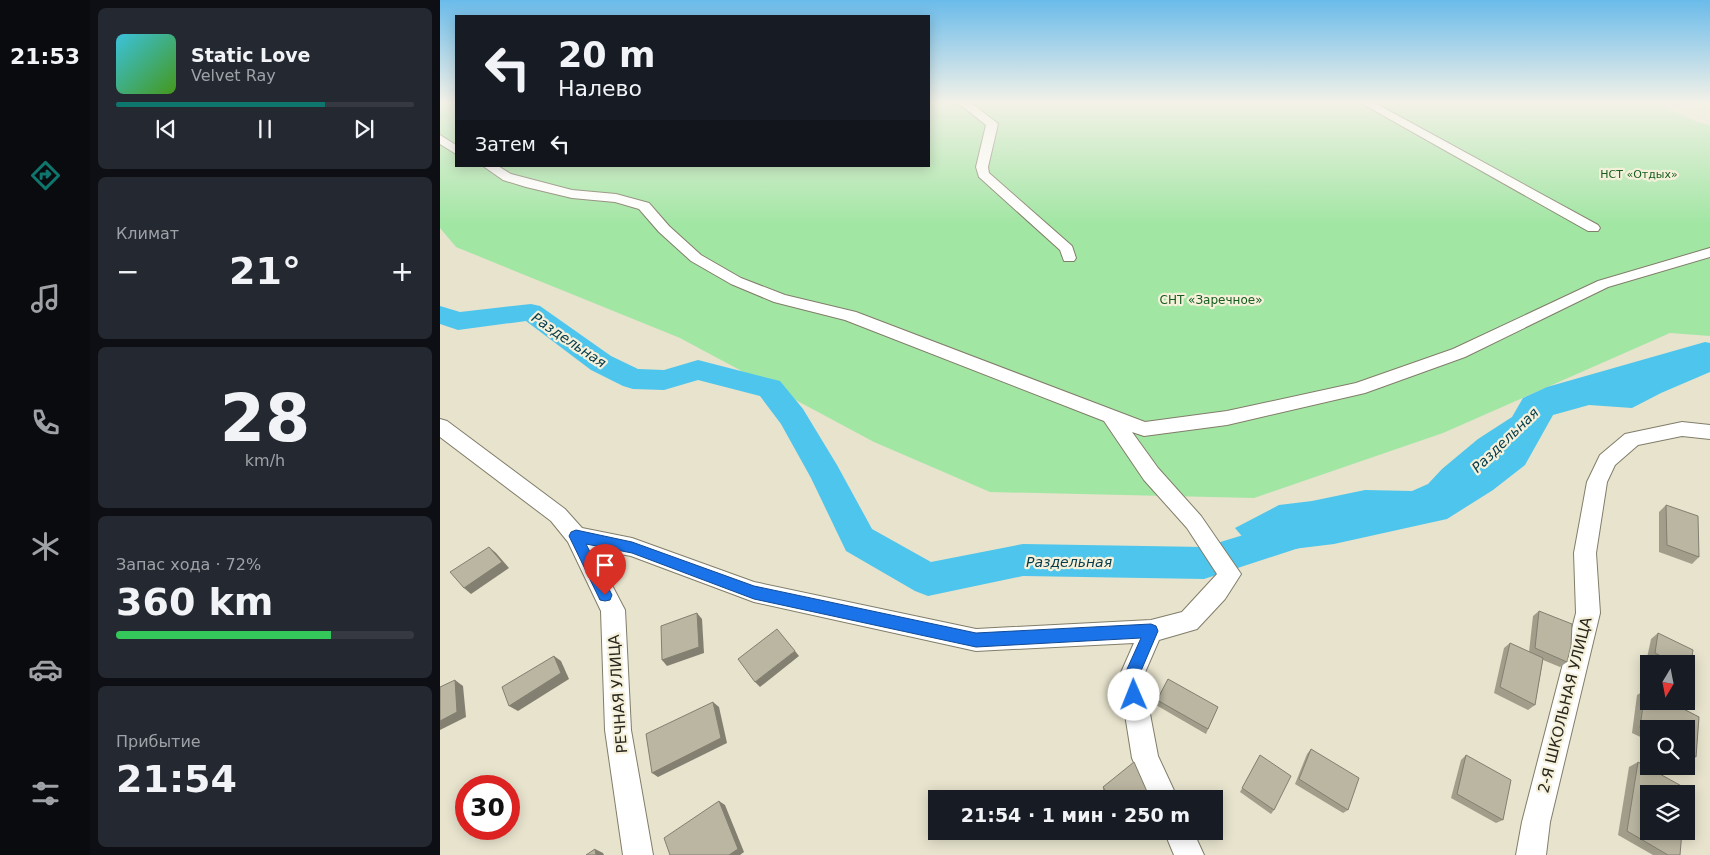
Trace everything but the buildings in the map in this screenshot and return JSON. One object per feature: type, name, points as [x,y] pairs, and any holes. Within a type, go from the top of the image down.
[{"type":"street","points":[[988,143],[982,167],[983,174],[1067,249],[1069,258]]},
{"type":"street","points":[[1437,143],[1593,228]]},
{"type":"street","points":[[491,167],[507,177],[531,184],[572,194],[616,198],[644,206],[664,229],[696,258],[736,281],[780,298],[850,316],[1144,429],[1227,418],[1359,389],[1458,353],[1603,284],[1710,252]]},
{"type":"street","points":[[576,536],[632,547],[754,592],[976,640],[1151,631],[1189,621],[1217,592],[1230,574],[1194,522],[1151,474],[1110,415]]},
{"type":"street","name":"РЕЧНАЯ УЛИЦА","points":[[440,426],[558,515],[576,536],[613,610],[618,730],[638,855]]},
{"type":"street","name":"2-Я ШКОЛЬНАЯ УЛИЦА","points":[[1531,855],[1536,822],[1588,613],[1585,553],[1597,482],[1607,460],[1632,439],[1682,429],[1710,432]]},
{"type":"street","points":[[1151,631],[1131,678],[1146,758],[1160,790]]},
{"type":"street","points":[[1182,840],[1189,855]]},
{"type":"green space","name":"СНТ «Заречное»","points":[[440,143],[455,143],[455,167],[930,167],[930,143],[1710,143],[1710,336],[1670,333],[1443,433],[1254,498],[990,492],[874,442],[680,338],[456,247],[440,228]]},
{"type":"water","points":[[1705,342],[1710,343],[1710,372],[1632,408],[1589,405],[1553,415],[1525,465],[1493,490],[1447,519],[1334,544],[1285,550],[1252,548],[1235,528],[1279,505],[1312,501],[1365,490],[1412,491],[1428,484],[1442,469],[1478,439],[1512,417],[1523,398],[1547,387]]},
{"type":"waterway","name":"Раздельная","points":[[440,314],[458,321],[531,312],[601,363],[633,379],[664,380],[698,370],[770,388],[792,417],[825,474],[859,540],[928,579],[1023,560],[1204,563],[1292,535]]},
{"type":"route","points":[[605,595],[576,536],[632,547],[754,592],[976,640],[1151,631],[1131,678],[1134,695]]},
{"type":"park label","name":"НСТ «Отдых»","points":[[1639,174]]}]
